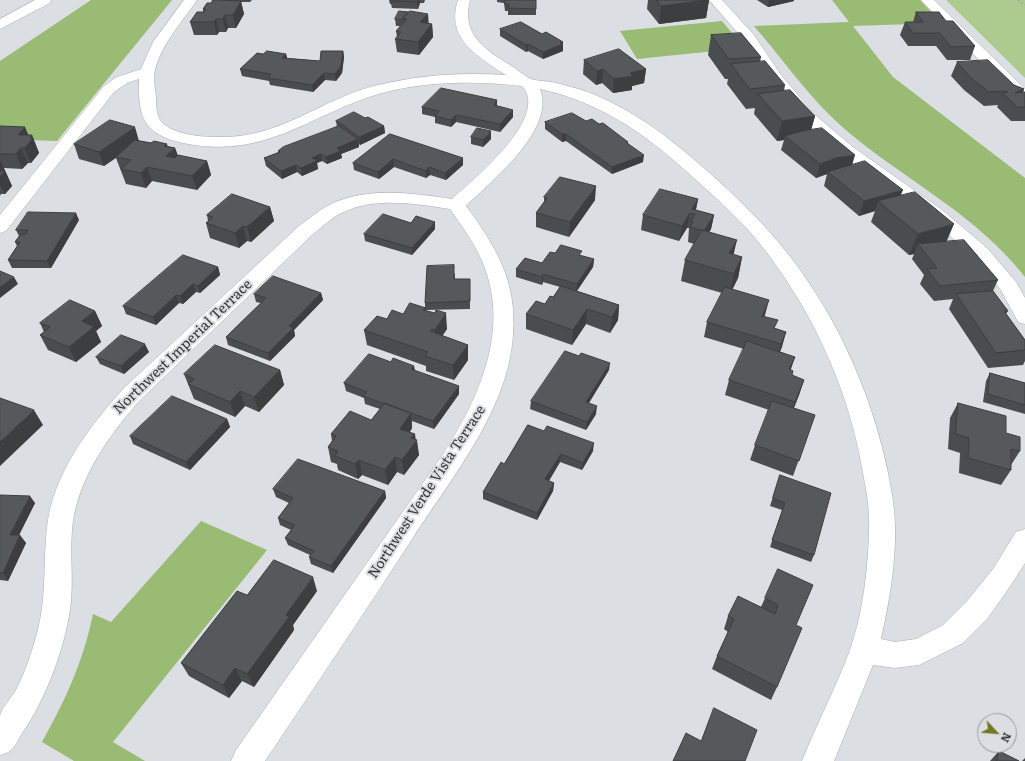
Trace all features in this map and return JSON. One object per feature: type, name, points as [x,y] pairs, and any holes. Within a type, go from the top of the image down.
[{"type":"street","points":[[0,25],[45,0]]},
{"type":"street","points":[[191,0],[165,36],[147,72],[148,113],[154,124],[167,133],[186,139],[223,142],[244,141],[285,127],[339,103],[392,86],[435,79],[458,78],[479,78],[527,82],[590,98],[620,113],[664,144],[729,199],[775,250],[807,298],[834,347],[856,399],[873,454],[882,514],[878,587],[864,650],[818,761]]},
{"type":"street","points":[[456,205],[502,160],[525,132],[534,111],[535,100],[532,89],[527,82],[504,68],[473,45],[460,21],[464,0]]},
{"type":"street","points":[[715,0],[749,38],[775,78],[809,118],[848,151],[936,214],[980,252],[1009,287],[1025,317]]},
{"type":"street","points":[[927,0],[1025,97]]},
{"type":"street","points":[[0,227],[109,89],[122,80],[147,72]]},
{"type":"street","name":"Northwest Imperial Terrace","points":[[0,740],[26,700],[40,665],[55,615],[58,592],[57,556],[64,505],[83,458],[109,420],[132,394],[306,230],[322,217],[340,207],[362,201],[402,198],[425,199],[456,205]]},
{"type":"street","name":"Northwest Verde Vista Terrace","points":[[247,761],[388,555],[476,421],[485,403],[500,355],[503,335],[498,279],[489,254],[471,225],[456,205]]},
{"type":"street","points":[[864,650],[895,655],[919,652],[953,634],[977,610],[1002,577],[1025,540]]},
{"type":"path","points":[[1018,0],[1025,5]]},
{"type":"green space","points":[[91,0],[172,0],[57,141],[0,139],[0,61]]},
{"type":"green space","points":[[832,0],[920,0],[941,23],[853,26],[893,77],[1025,178],[1025,277],[1006,255],[963,216],[870,149],[833,119],[809,93],[754,26],[849,22]]},
{"type":"green space","points":[[946,0],[1025,0],[1025,78]]},
{"type":"green space","points":[[722,21],[744,48],[637,59],[620,31]]},
{"type":"green space","points":[[201,521],[267,550],[113,742],[145,761],[74,761],[42,742],[59,711],[73,680],[89,632],[93,614],[111,622]]},
{"type":"building","points":[[213,0],[241,1],[233,15],[225,15],[223,19],[216,19],[214,22],[190,22],[197,12],[204,12],[206,9],[203,9],[207,3],[211,3]]},
{"type":"building","points":[[418,0],[417,2],[391,1]]},
{"type":"building","points":[[505,0],[536,0],[536,9],[508,8],[509,4],[505,4]]},
{"type":"building","points":[[657,0],[708,0],[661,6]]},
{"type":"building","points":[[399,11],[409,12],[403,20],[395,19]]},
{"type":"building","points":[[410,11],[428,14],[420,22],[432,24],[418,42],[395,39],[401,32],[396,31],[407,19],[403,18]]},
{"type":"building","points":[[916,12],[939,12],[946,21],[953,21],[975,46],[951,47],[940,33],[913,33],[905,22],[923,22]]},
{"type":"building","points":[[521,22],[542,34],[546,32],[563,42],[560,43],[563,44],[543,52],[528,44],[526,45],[500,29]]},
{"type":"building","points":[[741,33],[761,57],[729,59],[711,35]]},
{"type":"building","points":[[619,49],[646,69],[630,73],[633,76],[614,79],[603,69],[597,71],[584,60]]},
{"type":"building","points":[[267,51],[286,54],[282,58],[320,61],[321,51],[343,51],[341,66],[335,74],[324,73],[312,85],[268,78],[271,74],[240,69],[257,53],[263,54]]},
{"type":"building","points":[[988,60],[1014,85],[1024,89],[1015,93],[1025,92],[1025,107],[1017,107],[1003,93],[1008,92],[989,92],[970,77],[957,62]]},
{"type":"building","points":[[765,61],[785,85],[750,89],[731,64]]},
{"type":"building","points":[[441,88],[497,100],[494,105],[513,110],[500,124],[456,115],[451,120],[435,116],[439,111],[422,107]]},
{"type":"building","points":[[790,90],[815,116],[782,121],[758,94]]},
{"type":"building","points":[[354,112],[365,118],[368,117],[384,126],[359,137],[336,121]]},
{"type":"building","points":[[572,113],[586,121],[592,119],[599,124],[603,123],[644,155],[612,167],[566,134],[562,134],[545,122]]},
{"type":"building","points":[[110,120],[135,127],[99,152],[74,144]]},
{"type":"building","points":[[0,126],[25,127],[18,135],[32,135],[30,138],[33,138],[25,148],[21,148],[16,154],[0,154]]},
{"type":"building","points":[[339,126],[358,139],[337,148],[340,151],[326,157],[321,154],[312,158],[317,161],[301,168],[296,165],[281,171],[264,158],[280,152],[278,151],[283,147]]},
{"type":"building","points":[[477,128],[491,131],[483,140],[471,137]]},
{"type":"building","points":[[822,128],[855,155],[836,158],[820,164],[785,136],[802,131]]},
{"type":"building","points":[[390,134],[463,158],[445,173],[429,167],[426,171],[393,159],[378,172],[353,163]]},
{"type":"building","points":[[135,140],[151,143],[154,141],[167,144],[164,146],[175,148],[166,156],[175,158],[178,155],[207,161],[192,176],[147,167],[141,173],[121,169],[131,160],[116,157]]},
{"type":"building","points":[[865,161],[903,190],[864,201],[828,172]]},
{"type":"building","points":[[0,171],[5,171],[0,177]]},
{"type":"building","points":[[560,177],[596,186],[570,222],[536,213],[547,198],[544,197]]},
{"type":"building","points":[[660,189],[698,199],[692,209],[714,215],[704,231],[690,227],[693,222],[691,221],[695,214],[690,213],[682,226],[643,215]]},
{"type":"building","points":[[915,192],[954,224],[918,234],[878,201]]},
{"type":"building","points":[[232,194],[270,207],[247,227],[243,226],[235,233],[206,223],[213,217],[207,215]]},
{"type":"building","points":[[28,212],[76,213],[47,261],[8,260],[20,242],[15,242],[20,235],[26,234],[28,230],[16,230]]},
{"type":"building","points":[[383,214],[411,223],[416,216],[435,222],[412,248],[364,234]]},
{"type":"building","points":[[702,230],[737,240],[729,253],[742,257],[734,274],[685,260]]},
{"type":"building","points":[[964,240],[998,280],[940,286],[927,269],[937,268],[918,244]]},
{"type":"building","points":[[561,245],[582,251],[579,255],[594,259],[577,284],[543,274],[542,277],[516,269],[525,258],[542,263],[550,252],[555,253]]},
{"type":"building","points":[[183,255],[218,267],[198,286],[193,284],[180,296],[176,295],[153,317],[123,306]]},
{"type":"building","points":[[454,265],[454,279],[470,279],[470,301],[425,303],[427,266]]},
{"type":"building","points":[[0,271],[14,277],[0,287]]},
{"type":"building","points":[[273,276],[321,293],[289,326],[293,328],[268,353],[226,337],[266,298],[254,294]]},
{"type":"building","points":[[561,286],[619,305],[612,317],[587,309],[573,330],[526,314],[536,301],[545,304],[550,296],[553,297]]},
{"type":"building","points":[[725,287],[769,300],[762,316],[778,320],[774,328],[786,332],[781,344],[707,322]]},
{"type":"building","points":[[993,291],[1008,311],[1004,311],[1025,340],[1025,350],[996,353],[956,294]]},
{"type":"building","points":[[70,300],[95,311],[82,321],[94,327],[69,347],[40,335],[50,327],[40,323]]},
{"type":"building","points":[[410,303],[426,308],[423,310],[435,313],[436,310],[446,313],[435,330],[432,329],[430,331],[468,345],[453,365],[425,356],[428,352],[364,330],[377,316],[387,319],[392,310],[403,314]]},
{"type":"building","points":[[121,335],[145,344],[121,366],[96,357]]},
{"type":"building","points":[[747,341],[795,357],[789,369],[793,371],[792,375],[804,380],[795,402],[729,380]]},
{"type":"building","points":[[215,345],[280,370],[254,397],[240,391],[230,402],[188,384],[194,379],[184,374]]},
{"type":"building","points":[[565,351],[579,356],[581,353],[610,363],[586,402],[597,406],[587,422],[531,401]]},
{"type":"building","points":[[369,354],[391,362],[393,358],[414,366],[411,369],[459,386],[433,421],[363,396],[367,392],[344,383]]},
{"type":"building","points":[[990,373],[1025,383],[1025,405],[988,394]]},
{"type":"building","points":[[172,396],[227,419],[186,462],[130,436]]},
{"type":"building","points":[[0,398],[34,410],[0,442]]},
{"type":"building","points":[[772,401],[815,415],[799,461],[755,445]]},
{"type":"building","points":[[385,403],[411,413],[400,429],[415,434],[411,438],[417,440],[402,460],[395,457],[385,470],[359,460],[355,464],[335,456],[338,451],[328,447],[336,436],[331,434],[350,411],[371,420]]},
{"type":"building","points":[[958,403],[1006,416],[1006,433],[1020,437],[1020,451],[1011,449],[1011,470],[968,458],[969,438],[956,434]]},
{"type":"building","points":[[528,425],[544,431],[547,426],[594,443],[583,463],[561,454],[545,479],[554,483],[537,513],[483,492],[501,462],[504,464]]},
{"type":"building","points":[[298,459],[385,491],[331,566],[309,557],[314,551],[285,538],[295,525],[278,518],[293,498],[273,489]]},
{"type":"building","points":[[780,475],[831,493],[814,555],[772,540],[785,503],[773,498]]},
{"type":"building","points":[[0,495],[30,496],[10,535],[20,535],[3,573],[0,573]]},
{"type":"building","points":[[274,560],[313,577],[286,615],[289,617],[247,674],[235,668],[223,685],[181,663],[237,591],[247,595]]},
{"type":"building","points":[[778,569],[813,585],[796,625],[802,628],[777,687],[717,656],[734,619],[728,616],[738,596],[775,614],[778,605],[765,598]]},
{"type":"building","points":[[714,708],[757,730],[745,761],[673,761],[686,733],[701,741]]},
{"type":"building","points":[[999,753],[1003,753],[1019,761],[997,761]]}]
